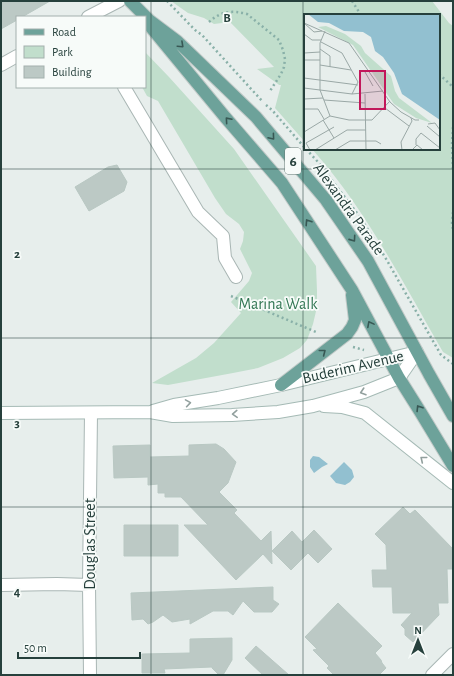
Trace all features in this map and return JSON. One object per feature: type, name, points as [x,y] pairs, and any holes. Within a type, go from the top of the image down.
[{"type":"main road","points":[[90,16],[119,1]]},
{"type":"main road","name":"Alexandra Parade","points":[[130,1],[142,16]]},
{"type":"main road","name":"Alexandra Parade","points":[[130,1],[145,16]]},
{"type":"main road","name":"Alexandra Parade","points":[[146,17],[177,41],[256,117],[326,200],[368,261],[418,352]]},
{"type":"main road","name":"6","points":[[146,21],[282,183],[352,290],[399,378],[419,408],[453,466]]},
{"type":"main road","points":[[1,65],[16,57]]},
{"type":"main road","points":[[125,88],[198,212],[223,236],[225,258],[236,277]]},
{"type":"main road","points":[[281,385],[346,334],[349,330],[355,320],[352,290]]},
{"type":"main road","name":"Buderim Avenue","points":[[150,412],[174,405],[218,398],[281,385],[418,352]]},
{"type":"main road","name":"Buderim Avenue","points":[[1,413],[150,412],[173,416],[232,415],[278,412],[313,406],[364,392],[399,378],[418,352]]},
{"type":"main road","name":"6","points":[[418,352],[453,416]]},
{"type":"main road","points":[[313,406],[342,407],[365,413],[453,484]]},
{"type":"main road","name":"Douglas Street","points":[[90,675],[91,413]]},
{"type":"main road","points":[[1,585],[90,585]]},
{"type":"main road","points":[[440,672],[453,654]]},
{"type":"path","points":[[166,1],[194,30],[202,35],[304,147]]},
{"type":"path","points":[[352,1],[360,14]]},
{"type":"path","points":[[209,22],[216,15],[224,12],[240,12],[247,14],[279,40],[285,58],[284,67],[270,91]]},
{"type":"path","points":[[440,75],[453,87]]},
{"type":"path","points":[[453,127],[453,172]]},
{"type":"path","points":[[453,212],[453,230]]},
{"type":"path","points":[[231,296],[316,332]]},
{"type":"path","points":[[351,345],[355,348],[365,350],[370,348]]},
{"type":"green space","points":[[171,1],[432,1],[453,26],[453,358],[443,352],[367,221],[350,196],[313,150],[440,150],[440,14],[304,14],[304,141],[275,108],[281,85],[257,69],[274,67],[230,22],[214,24],[204,18],[188,13]]},
{"type":"green space","name":"Marina Walk","points":[[146,53],[234,149],[316,266],[317,307],[313,324],[307,340],[300,348],[283,358],[258,368],[233,373],[168,385],[152,383],[196,358],[214,343],[241,313],[231,302],[249,281],[252,273],[240,249],[244,232],[239,224],[226,214],[215,198],[158,101],[147,96],[143,88],[146,88]]},
{"type":"water","points":[[313,456],[319,457],[328,464],[314,473],[310,467],[310,460]]},
{"type":"water","points":[[344,462],[352,470],[354,477],[345,485],[336,483],[330,476]]},
{"type":"building","points":[[1,1],[50,1],[24,16],[16,16],[16,21],[1,29]]},
{"type":"building","points":[[117,165],[127,182],[124,191],[89,211],[75,187],[108,167]]},
{"type":"building","points":[[216,444],[224,449],[236,462],[228,483],[219,492],[237,510],[234,513],[261,541],[271,531],[272,564],[263,554],[236,580],[184,525],[208,525],[181,497],[165,497],[165,493],[158,493],[158,484],[148,485],[148,477],[114,478],[113,446],[150,445],[150,457],[189,456],[189,445]]},
{"type":"building","points":[[403,507],[410,514],[415,510],[453,549],[453,569],[447,569],[448,603],[438,603],[439,615],[413,642],[405,635],[405,629],[401,625],[412,613],[393,613],[392,587],[373,587],[372,570],[387,570],[386,545],[375,534]]},
{"type":"building","points":[[124,525],[178,525],[178,556],[124,556]]},
{"type":"building","points":[[314,530],[332,549],[318,563],[308,553],[291,570],[272,551],[292,531],[302,542]]},
{"type":"building","points":[[273,587],[273,600],[279,604],[272,612],[254,612],[243,601],[233,615],[228,611],[213,611],[190,624],[190,619],[172,622],[163,615],[148,624],[143,619],[132,620],[131,593]]},
{"type":"building","points":[[338,603],[382,646],[375,653],[386,668],[379,675],[334,675],[327,668],[329,666],[313,650],[317,649],[305,637]]},
{"type":"building","points":[[232,638],[232,660],[223,675],[219,675],[212,667],[164,669],[165,673],[142,673],[142,654],[190,653],[190,639]]},
{"type":"building","points":[[256,646],[289,675],[263,675],[245,658]]}]
